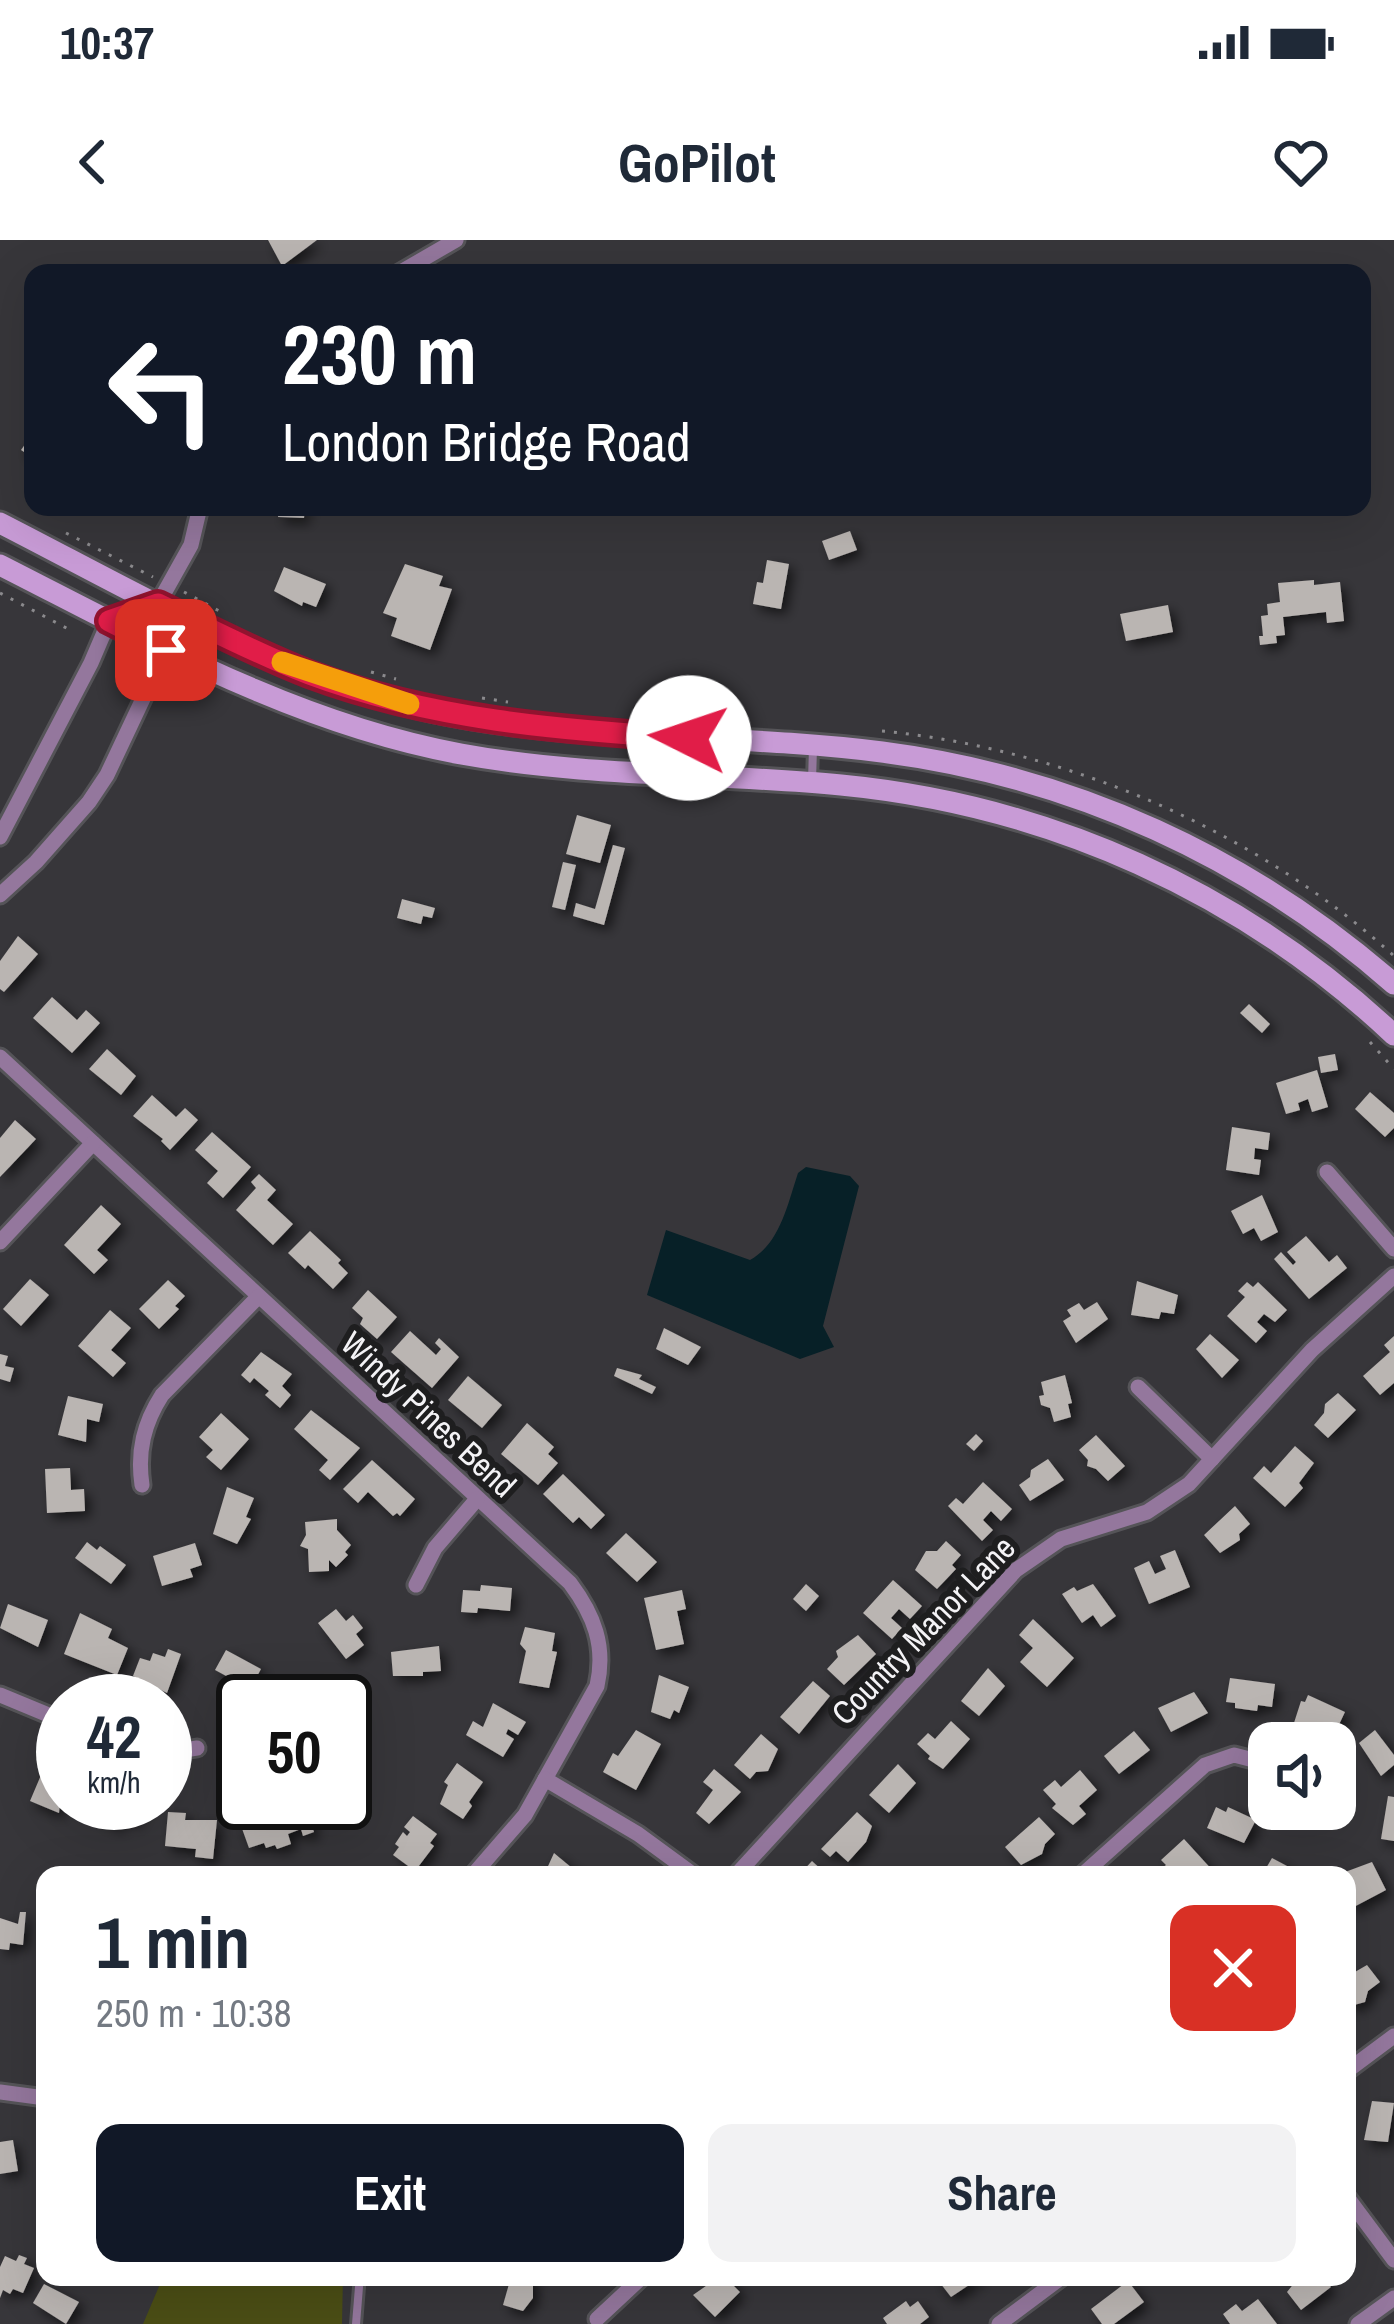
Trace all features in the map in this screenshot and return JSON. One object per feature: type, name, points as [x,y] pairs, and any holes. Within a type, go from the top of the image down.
[{"type":"main road","points":[[0,523],[158,604],[310,674],[430,710],[499,722],[948,762],[1014,777],[1121,813],[1189,843],[1306,913],[1394,984]]},
{"type":"main road","points":[[0,565],[166,650],[321,717],[458,753],[548,766],[902,792],[962,803],[1069,834],[1144,865],[1251,922],[1304,957],[1394,1035]]},
{"type":"street","points":[[415,264],[456,240]]},
{"type":"street","points":[[0,895],[89,802],[106,775],[166,650],[158,604],[191,545],[198,516]]},
{"type":"street","points":[[0,837],[109,621],[158,604]]},
{"type":"street","name":"Windy Pines Bend","points":[[0,1057],[570,1583],[593,1618],[603,1663],[597,1686],[512,1833],[481,1866]]},
{"type":"street","points":[[0,1242],[92,1143]]},
{"type":"street","points":[[1327,1172],[1394,1249]]},
{"type":"street","name":"Country Manor Lane","points":[[744,1866],[1016,1570],[1061,1539],[1147,1512],[1189,1484],[1312,1350],[1394,1276]]},
{"type":"street","points":[[142,1484],[140,1455],[150,1413],[258,1297]]},
{"type":"street","points":[[1138,1387],[1212,1459]]},
{"type":"street","points":[[416,1585],[435,1548],[477,1499]]},
{"type":"street","points":[[0,1695],[36,1710]]},
{"type":"street","points":[[192,1749],[197,1748]]},
{"type":"street","points":[[1092,1866],[1205,1765],[1248,1755]]},
{"type":"street","points":[[545,1779],[682,1866]]},
{"type":"street","points":[[1356,2064],[1394,2036]]},
{"type":"street","points":[[0,2092],[36,2097]]},
{"type":"street","points":[[1356,2209],[1394,2260]]},
{"type":"street","points":[[597,2319],[632,2286]]},
{"type":"street","points":[[999,2324],[1050,2286]]},
{"type":"street","points":[[1358,2324],[1394,2298]]},
{"type":"lane","points":[[812,783],[813,747]]},
{"type":"lane","points":[[356,2324],[359,2287]]},
{"type":"path","points":[[0,592],[74,632]]},
{"type":"path","points":[[1365,1036],[1394,1069]]},
{"type":"shaded area","points":[[159,2286],[343,2286],[342,2324],[143,2324]]},
{"type":"water","points":[[806,1167],[850,1176],[859,1186],[823,1326],[834,1347],[800,1359],[647,1295],[666,1230],[750,1260],[776,1233],[798,1173]]},
{"type":"building","points":[[268,240],[317,240],[285,264]]},
{"type":"building","points":[[850,531],[857,550],[829,560],[822,541]]},
{"type":"building","points":[[767,560],[789,564],[781,609],[753,604]]},
{"type":"building","points":[[405,564],[443,576],[439,586],[452,589],[430,650],[391,636],[397,618],[383,613]]},
{"type":"building","points":[[284,567],[326,584],[316,607],[303,602],[302,606],[274,591]]},
{"type":"building","points":[[1314,580],[1314,585],[1340,582],[1344,621],[1327,623],[1326,612],[1283,617],[1285,635],[1276,636],[1277,643],[1260,645],[1261,616],[1268,615],[1267,604],[1280,602],[1278,583]]},
{"type":"building","points":[[1168,605],[1173,632],[1126,641],[1120,614]]},
{"type":"building","points":[[577,815],[611,825],[600,863],[566,854]]},
{"type":"building","points":[[613,845],[625,848],[604,925],[573,916],[576,903],[595,909]]},
{"type":"building","points":[[563,862],[576,865],[565,910],[552,907]]},
{"type":"building","points":[[402,899],[435,908],[432,918],[423,916],[421,924],[397,918]]},
{"type":"building","points":[[18,936],[38,954],[4,992],[0,961]]},
{"type":"building","points":[[52,997],[77,1020],[86,1010],[100,1023],[72,1053],[33,1018]]},
{"type":"building","points":[[1249,1004],[1270,1024],[1262,1033],[1240,1013]]},
{"type":"building","points":[[107,1049],[136,1076],[121,1095],[89,1069]]},
{"type":"building","points":[[1335,1054],[1338,1070],[1321,1073],[1318,1057]]},
{"type":"building","points":[[1317,1070],[1328,1107],[1312,1112],[1308,1099],[1298,1103],[1300,1110],[1286,1114],[1276,1083]]},
{"type":"building","points":[[1370,1092],[1394,1113],[1394,1128],[1385,1137],[1355,1109]]},
{"type":"building","points":[[152,1095],[176,1117],[185,1108],[198,1120],[170,1150],[133,1116]]},
{"type":"building","points":[[15,1120],[36,1139],[0,1177],[0,1138]]},
{"type":"building","points":[[1232,1127],[1270,1133],[1268,1150],[1255,1148],[1254,1159],[1261,1160],[1259,1175],[1226,1170]]},
{"type":"building","points":[[212,1132],[251,1167],[223,1198],[207,1183],[218,1171],[195,1150]]},
{"type":"building","points":[[259,1174],[276,1190],[267,1200],[293,1224],[273,1245],[236,1210],[256,1188],[251,1182]]},
{"type":"building","points":[[1262,1195],[1278,1232],[1261,1241],[1254,1228],[1243,1234],[1231,1211]]},
{"type":"building","points":[[101,1205],[121,1224],[97,1250],[108,1260],[94,1274],[64,1245]]},
{"type":"building","points":[[310,1231],[348,1273],[333,1289],[288,1253]]},
{"type":"building","points":[[1306,1236],[1329,1262],[1337,1255],[1347,1268],[1309,1299],[1274,1259],[1281,1252],[1293,1265],[1296,1262],[1287,1252]]},
{"type":"building","points":[[30,1279],[49,1295],[21,1326],[3,1309]]},
{"type":"building","points":[[168,1280],[185,1296],[159,1329],[139,1309]]},
{"type":"building","points":[[1137,1281],[1178,1295],[1174,1314],[1161,1312],[1159,1319],[1131,1315]]},
{"type":"building","points":[[1247,1282],[1253,1287],[1258,1282],[1287,1310],[1275,1322],[1264,1314],[1257,1322],[1267,1331],[1256,1343],[1227,1316],[1245,1297],[1238,1291]]},
{"type":"building","points":[[368,1290],[397,1317],[377,1339],[360,1324],[363,1318],[352,1308]]},
{"type":"building","points":[[1097,1302],[1108,1319],[1076,1343],[1063,1321],[1071,1316],[1067,1310],[1079,1303],[1084,1310]]},
{"type":"building","points":[[110,1310],[131,1328],[111,1350],[126,1363],[113,1377],[78,1346]]},
{"type":"building","points":[[664,1328],[701,1347],[688,1365],[656,1349]]},
{"type":"building","points":[[410,1331],[436,1355],[441,1349],[435,1343],[439,1338],[459,1357],[432,1388],[391,1352]]},
{"type":"building","points":[[1210,1334],[1239,1360],[1222,1378],[1196,1349]]},
{"type":"building","points":[[1394,1336],[1394,1383],[1380,1395],[1363,1376],[1390,1352],[1384,1345]]},
{"type":"building","points":[[261,1352],[292,1374],[282,1386],[291,1395],[280,1408],[254,1378],[250,1383],[241,1375]]},
{"type":"building","points":[[0,1354],[8,1356],[5,1366],[14,1368],[10,1382],[0,1379]]},
{"type":"building","points":[[617,1368],[642,1375],[639,1379],[656,1387],[652,1394],[614,1376]]},
{"type":"building","points":[[1065,1375],[1071,1417],[1054,1422],[1050,1408],[1041,1405],[1041,1382]]},
{"type":"building","points":[[468,1376],[502,1405],[482,1428],[448,1400]]},
{"type":"building","points":[[1338,1393],[1356,1410],[1328,1438],[1314,1425],[1325,1404]]},
{"type":"building","points":[[68,1396],[103,1404],[99,1422],[87,1419],[86,1442],[58,1435]]},
{"type":"building","points":[[311,1410],[360,1448],[330,1480],[319,1470],[328,1460],[294,1429]]},
{"type":"building","points":[[221,1413],[249,1439],[221,1470],[206,1457],[213,1450],[199,1437]]},
{"type":"building","points":[[527,1423],[554,1447],[548,1454],[558,1463],[538,1485],[501,1454]]},
{"type":"building","points":[[976,1434],[983,1441],[974,1451],[966,1444]]},
{"type":"building","points":[[1096,1435],[1125,1466],[1108,1481],[1087,1466],[1079,1450]]},
{"type":"building","points":[[1295,1446],[1314,1463],[1299,1483],[1303,1488],[1285,1507],[1253,1478],[1264,1466],[1271,1473]]},
{"type":"building","points":[[1048,1459],[1064,1480],[1030,1501],[1019,1485]]},
{"type":"building","points":[[372,1460],[415,1499],[400,1516],[393,1516],[368,1492],[358,1503],[343,1489]]},
{"type":"building","points":[[70,1468],[71,1490],[84,1489],[85,1511],[47,1513],[45,1469]]},
{"type":"building","points":[[563,1474],[605,1515],[591,1529],[579,1517],[573,1523],[543,1494]]},
{"type":"building","points":[[983,1482],[1012,1509],[1001,1521],[991,1511],[983,1520],[993,1530],[982,1541],[948,1506],[956,1498],[963,1504]]},
{"type":"building","points":[[227,1487],[254,1498],[246,1517],[251,1519],[237,1544],[213,1534]]},
{"type":"building","points":[[1235,1506],[1250,1524],[1239,1534],[1240,1540],[1220,1553],[1204,1535]]},
{"type":"building","points":[[337,1519],[337,1530],[351,1545],[345,1552],[348,1555],[336,1567],[329,1560],[329,1571],[309,1572],[308,1549],[300,1546],[306,1535],[305,1522]]},
{"type":"building","points":[[626,1533],[657,1562],[637,1582],[606,1553]]},
{"type":"building","points":[[946,1541],[961,1555],[952,1565],[956,1569],[937,1589],[915,1570],[926,1551],[937,1551]]},
{"type":"building","points":[[87,1542],[126,1565],[111,1584],[75,1558]]},
{"type":"building","points":[[195,1543],[202,1565],[190,1569],[193,1577],[162,1586],[153,1556]]},
{"type":"building","points":[[1175,1550],[1190,1587],[1149,1604],[1134,1568],[1149,1561],[1155,1574],[1166,1569],[1160,1556]]},
{"type":"building","points":[[893,1580],[922,1606],[910,1619],[899,1609],[891,1618],[902,1628],[892,1639],[863,1613]]},
{"type":"building","points":[[806,1584],[819,1596],[806,1611],[793,1599]]},
{"type":"building","points":[[1093,1584],[1116,1616],[1101,1627],[1093,1615],[1082,1623],[1062,1594]]},
{"type":"building","points":[[481,1585],[512,1588],[510,1611],[478,1608],[477,1613],[461,1612],[463,1590],[480,1591]]},
{"type":"building","points":[[682,1590],[686,1609],[677,1611],[684,1644],[656,1650],[644,1598]]},
{"type":"building","points":[[8,1604],[48,1620],[38,1647],[0,1628]]},
{"type":"building","points":[[336,1609],[346,1621],[353,1615],[363,1628],[356,1634],[364,1645],[346,1659],[318,1623]]},
{"type":"building","points":[[80,1613],[112,1629],[108,1638],[128,1648],[117,1674],[64,1654]]},
{"type":"building","points":[[1033,1619],[1074,1658],[1047,1687],[1020,1662],[1033,1648],[1019,1635]]},
{"type":"building","points":[[525,1627],[555,1633],[552,1651],[557,1652],[549,1688],[519,1683]]},
{"type":"building","points":[[858,1635],[876,1654],[844,1685],[827,1669],[838,1657],[836,1651]]},
{"type":"building","points":[[439,1646],[441,1671],[393,1676],[391,1652]]},
{"type":"building","points":[[168,1649],[181,1654],[174,1674],[134,1674],[140,1658],[150,1661],[153,1653],[165,1657]]},
{"type":"building","points":[[226,1650],[261,1669],[258,1674],[215,1670]]},
{"type":"building","points":[[988,1668],[1005,1686],[979,1716],[961,1701]]},
{"type":"building","points":[[659,1675],[689,1687],[679,1713],[674,1710],[670,1719],[651,1712]]},
{"type":"building","points":[[1230,1678],[1275,1684],[1272,1707],[1258,1705],[1257,1711],[1226,1702]]},
{"type":"building","points":[[813,1681],[830,1696],[799,1734],[780,1717]]},
{"type":"building","points":[[1194,1692],[1208,1713],[1171,1732],[1158,1708]]},
{"type":"building","points":[[1308,1695],[1345,1712],[1340,1722],[1294,1722],[1301,1701]]},
{"type":"building","points":[[493,1703],[526,1722],[518,1735],[508,1729],[506,1734],[514,1739],[503,1757],[466,1735],[473,1721],[483,1727]]},
{"type":"building","points":[[951,1721],[970,1739],[943,1769],[917,1744],[928,1733],[935,1739]]},
{"type":"building","points":[[636,1730],[661,1744],[636,1790],[603,1772],[613,1753],[618,1756]]},
{"type":"building","points":[[1375,1730],[1394,1755],[1394,1765],[1381,1776],[1359,1743]]},
{"type":"building","points":[[1134,1731],[1150,1750],[1119,1774],[1104,1756]]},
{"type":"building","points":[[761,1734],[778,1749],[768,1771],[756,1772],[750,1779],[734,1765]]},
{"type":"building","points":[[457,1763],[483,1782],[463,1819],[440,1804],[448,1785],[444,1782]]},
{"type":"building","points":[[898,1764],[916,1783],[889,1813],[869,1795]]},
{"type":"building","points":[[714,1769],[741,1792],[709,1824],[696,1813],[713,1790],[703,1782]]},
{"type":"building","points":[[1080,1770],[1097,1790],[1079,1806],[1086,1814],[1073,1825],[1052,1808],[1056,1804],[1043,1790],[1055,1780],[1061,1787]]},
{"type":"building","points":[[1388,1796],[1394,1797],[1394,1841],[1381,1839]]},
{"type":"building","points":[[1216,1807],[1226,1812],[1228,1807],[1248,1816],[1251,1830],[1244,1843],[1207,1828]]},
{"type":"building","points":[[857,1812],[872,1826],[866,1842],[848,1862],[836,1851],[830,1857],[821,1849]]},
{"type":"building","points":[[413,1816],[437,1834],[419,1866],[408,1866],[393,1855],[403,1832],[407,1836],[410,1832],[404,1827]]},
{"type":"building","points":[[1039,1817],[1055,1834],[1042,1854],[1021,1865],[1005,1847]]},
{"type":"building","points":[[192,1820],[216,1820],[213,1859],[195,1857],[196,1849],[165,1846],[166,1830],[192,1830]]},
{"type":"building","points":[[243,1830],[298,1830],[288,1834],[291,1844],[277,1849],[275,1845],[266,1848],[264,1843],[249,1848]]},
{"type":"building","points":[[1184,1839],[1209,1866],[1165,1866],[1161,1860]]},
{"type":"building","points":[[554,1853],[570,1866],[548,1866]]},
{"type":"building","points":[[1372,1862],[1386,1890],[1356,1906],[1356,1868]]},
{"type":"building","points":[[20,1912],[26,1912],[23,1945],[10,1943],[9,1950],[0,1949],[0,1918],[18,1924]]},
{"type":"building","points":[[1367,1965],[1380,1982],[1368,1991],[1365,2002],[1356,2004],[1356,1971]]},
{"type":"building","points":[[1372,2101],[1394,2103],[1388,2142],[1364,2140]]},
{"type":"building","points":[[13,2140],[18,2171],[0,2174],[0,2142]]},
{"type":"building","points":[[19,2255],[34,2268],[23,2293],[3,2290],[0,2298],[0,2267],[5,2256],[16,2261]]},
{"type":"building","points":[[43,2286],[79,2302],[66,2324],[33,2303]]},
{"type":"building","points":[[508,2286],[533,2286],[533,2298],[523,2311],[503,2305]]},
{"type":"building","points":[[706,2286],[734,2286],[740,2292],[715,2317],[693,2295]]},
{"type":"building","points":[[942,2286],[968,2286],[951,2297]]},
{"type":"building","points":[[1121,2286],[1132,2286],[1144,2302],[1114,2324],[1102,2324],[1091,2309]]},
{"type":"building","points":[[1292,2286],[1331,2287],[1301,2310],[1287,2292]]},
{"type":"building","points":[[1258,2299],[1277,2324],[1230,2324],[1223,2314],[1236,2304],[1242,2311]]},
{"type":"building","points":[[906,2301],[910,2307],[918,2301],[929,2317],[920,2324],[887,2324],[883,2318]]},
{"type":"slow traffic","points":[[282,662],[409,704]]},
{"type":"route","points":[[166,650],[109,621],[158,604],[310,674],[430,710],[499,722],[689,738]]}]
